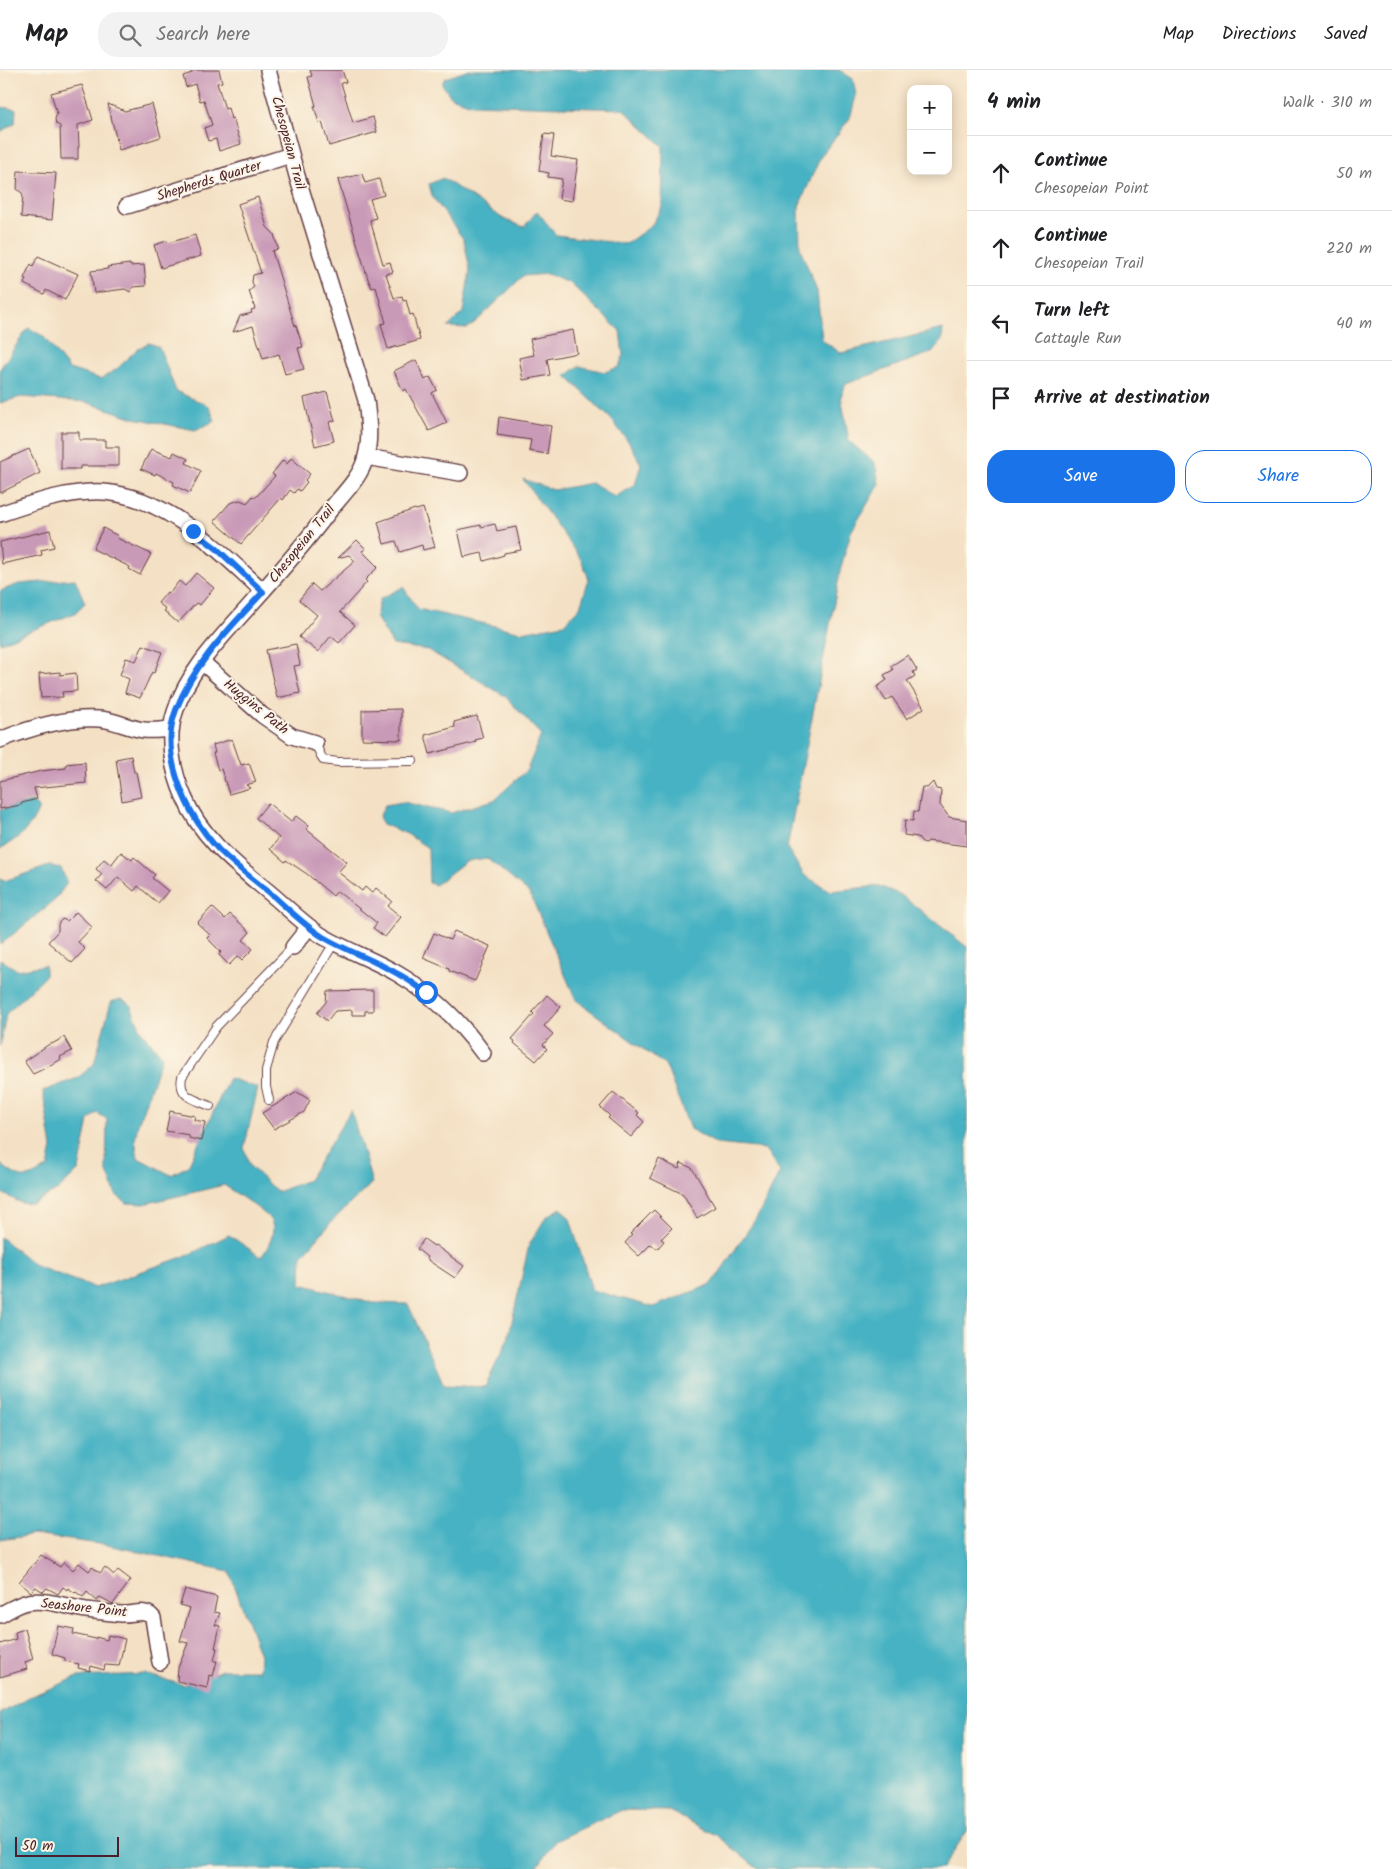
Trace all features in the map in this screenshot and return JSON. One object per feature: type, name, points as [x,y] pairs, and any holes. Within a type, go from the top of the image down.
[{"type":"street","name":"Chesopeian Trail","points":[[268,70],[291,155],[366,400],[369,433],[366,456],[361,470],[331,509],[263,592],[202,662],[188,683],[175,711],[171,728],[170,744],[174,764],[183,797],[197,822],[219,849],[309,927],[334,943],[398,974],[426,992],[472,1036],[483,1053]]},
{"type":"street","name":"Shepherds Quarter","points":[[127,206],[291,155]]},
{"type":"street","points":[[366,456],[460,473]]},
{"type":"street","points":[[0,514],[43,501],[82,493],[104,492],[125,495],[146,502],[193,531],[216,548],[263,592]]},
{"type":"street","name":"Huggins Path","points":[[202,662],[262,715],[292,736],[315,744]]},
{"type":"street","points":[[0,740],[31,729],[98,718],[143,730],[156,731],[171,728]]},
{"type":"street","points":[[293,948],[309,927]]},
{"type":"street","name":"Seashore Point","points":[[0,1615],[15,1606],[29,1602],[43,1602],[86,1610],[123,1614],[144,1612],[150,1614],[153,1618],[160,1662]]},
{"type":"lane","points":[[315,744],[323,760],[338,762],[413,761]]},
{"type":"lane","points":[[268,1100],[266,1070],[274,1042],[334,943]]},
{"type":"lane","points":[[210,1106],[186,1096],[181,1084],[182,1077],[216,1027],[293,948]]},
{"type":"water","points":[[470,70],[839,70],[853,79],[856,96],[850,118],[821,156],[799,206],[800,248],[817,291],[822,340],[841,353],[943,329],[942,340],[933,352],[846,384],[841,396],[849,441],[875,463],[879,484],[851,532],[841,567],[787,848],[804,875],[830,891],[879,886],[901,895],[967,947],[967,1831],[942,1869],[758,1869],[716,1835],[669,1811],[622,1810],[555,1841],[536,1869],[0,1869],[0,1714],[29,1697],[78,1677],[145,1674],[184,1685],[222,1670],[259,1670],[260,1655],[229,1571],[107,1545],[33,1535],[0,1540],[0,1237],[36,1266],[95,1288],[188,1255],[229,1235],[261,1257],[273,1233],[272,1222],[265,1214],[224,1185],[144,1204],[127,1203],[116,1195],[106,1169],[107,1119],[97,1113],[89,1120],[79,1170],[58,1190],[32,1204],[21,1203],[0,1192],[0,1164],[14,1174],[24,1177],[34,1175],[48,1167],[52,1148],[43,1091],[78,1078],[94,1064],[111,1002],[121,999],[130,1004],[142,1032],[162,1056],[138,1124],[135,1139],[138,1158],[171,1175],[188,1166],[229,1078],[258,1088],[244,1148],[250,1166],[277,1192],[308,1180],[351,1110],[372,1183],[334,1219],[302,1256],[301,1284],[373,1303],[408,1304],[444,1385],[485,1387],[508,1339],[529,1245],[546,1217],[561,1208],[570,1219],[592,1290],[653,1307],[712,1284],[759,1214],[780,1172],[765,1149],[717,1144],[690,1129],[666,1066],[576,1000],[530,894],[487,858],[466,861],[435,885],[429,883],[428,848],[407,834],[383,824],[379,817],[385,805],[403,802],[451,813],[494,800],[527,770],[541,735],[505,696],[428,650],[393,645],[376,617],[380,599],[403,587],[418,609],[522,632],[564,624],[580,607],[589,579],[581,559],[523,479],[554,490],[591,483],[615,497],[635,485],[641,464],[628,441],[611,419],[566,376],[579,366],[605,372],[619,367],[623,355],[620,331],[571,284],[547,274],[523,276],[468,328],[448,327],[463,312],[470,270],[464,240],[432,196],[429,184],[443,178],[502,218],[524,227],[537,211],[556,235],[626,244],[651,226],[662,207],[663,146],[623,109],[472,104],[451,97],[442,84],[445,78]]},
{"type":"water","points":[[0,107],[16,109],[15,123],[0,132]]},
{"type":"water","points":[[28,328],[43,336],[69,369],[101,379],[118,368],[137,349],[149,343],[159,347],[176,391],[209,406],[215,421],[195,430],[134,418],[86,402],[21,397],[0,403],[0,369]]},
{"type":"water","points":[[75,579],[85,603],[75,613],[0,643],[0,591],[19,584]]},
{"type":"water","points":[[32,802],[39,808],[32,822],[19,837],[0,849],[0,810]]},
{"type":"water","points":[[49,866],[61,868],[67,883],[55,900],[0,945],[0,879],[4,881]]},
{"type":"water","points":[[0,959],[17,970],[45,965],[45,976],[6,1014],[0,1046]]},
{"type":"building","points":[[191,70],[219,70],[222,82],[217,83],[225,109],[228,108],[231,119],[233,118],[241,144],[219,151],[216,139],[208,141],[204,128],[212,125],[204,100],[200,101],[195,84],[186,87],[183,76],[192,73]]},
{"type":"building","points":[[310,70],[342,70],[346,82],[341,83],[353,123],[373,117],[377,132],[329,146],[322,122],[319,123],[314,106],[316,106],[308,77],[312,76]]},
{"type":"building","points":[[82,85],[93,120],[78,125],[78,159],[61,159],[60,126],[56,124],[57,114],[51,93]]},
{"type":"building","points":[[108,104],[125,111],[152,104],[161,137],[119,150]]},
{"type":"building","points":[[544,134],[554,135],[551,156],[578,160],[572,201],[559,199],[562,179],[548,177],[549,173],[539,171]]},
{"type":"building","points":[[18,171],[56,173],[52,220],[21,217],[23,194],[17,189]]},
{"type":"building","points":[[362,174],[365,183],[379,179],[384,195],[370,199],[376,218],[370,220],[383,264],[390,262],[393,272],[386,274],[394,298],[402,296],[403,301],[406,300],[410,315],[413,314],[420,340],[388,349],[381,324],[386,323],[376,287],[372,288],[368,279],[338,180]]},
{"type":"building","points":[[258,197],[267,227],[274,234],[278,249],[272,251],[303,347],[298,348],[304,369],[285,374],[279,354],[263,359],[253,326],[233,332],[240,316],[252,313],[251,310],[255,309],[249,291],[254,287],[252,282],[253,275],[261,273],[238,204]]},
{"type":"building","points":[[195,235],[201,256],[161,268],[154,245]]},
{"type":"building","points":[[38,256],[78,274],[65,300],[46,290],[44,294],[24,284],[26,279],[24,278],[31,264],[33,266]]},
{"type":"building","points":[[130,264],[130,266],[144,265],[146,286],[133,287],[130,292],[125,289],[94,293],[91,271]]},
{"type":"building","points":[[573,330],[577,353],[547,359],[550,375],[523,380],[519,358],[534,355],[530,339]]},
{"type":"building","points":[[416,360],[425,380],[430,377],[437,390],[432,393],[447,423],[429,431],[406,389],[403,391],[394,371]]},
{"type":"building","points":[[327,392],[335,421],[329,422],[334,441],[315,446],[304,398]]},
{"type":"building","points":[[499,417],[551,426],[547,454],[529,451],[531,440],[497,435]]},
{"type":"building","points":[[61,432],[79,432],[79,440],[105,440],[105,447],[119,447],[119,466],[80,466],[80,469],[61,469]]},
{"type":"building","points":[[29,449],[40,473],[0,493],[0,462]]},
{"type":"building","points":[[151,449],[172,457],[174,452],[188,459],[186,463],[201,471],[190,493],[173,485],[174,482],[156,473],[155,475],[141,469]]},
{"type":"building","points":[[291,458],[310,474],[305,480],[307,482],[300,491],[297,489],[294,493],[290,490],[283,500],[281,498],[241,544],[214,521],[230,503],[240,500],[247,503],[253,496],[255,498],[275,476],[272,474],[283,460],[287,464]]},
{"type":"building","points":[[423,508],[435,547],[423,550],[422,545],[400,552],[396,541],[384,544],[378,522]]},
{"type":"building","points":[[495,524],[497,531],[516,527],[521,550],[504,553],[504,555],[484,561],[482,553],[464,557],[458,530]]},
{"type":"building","points":[[103,528],[118,536],[117,538],[151,554],[140,575],[129,569],[130,567],[93,549]]},
{"type":"building","points":[[50,530],[54,547],[41,550],[42,555],[2,564],[0,542]]},
{"type":"building","points":[[357,540],[366,549],[362,551],[378,567],[365,580],[367,582],[340,612],[355,625],[339,643],[331,636],[318,652],[299,637],[317,615],[299,600],[312,584],[320,591],[355,561],[349,555],[338,558]]},
{"type":"building","points":[[196,573],[214,588],[200,605],[196,603],[178,623],[158,603],[167,592],[169,594],[179,581],[185,586]]},
{"type":"building","points":[[296,644],[300,665],[294,666],[300,693],[277,698],[266,650]]},
{"type":"building","points":[[143,645],[162,652],[154,673],[152,672],[140,698],[125,693],[129,679],[120,675],[126,658],[136,661]]},
{"type":"building","points":[[908,655],[917,670],[913,672],[915,676],[907,681],[924,708],[907,719],[892,697],[886,701],[877,687],[887,680],[884,675],[893,670],[891,666]]},
{"type":"building","points":[[60,672],[60,675],[76,673],[77,691],[62,692],[63,697],[41,698],[39,674]]},
{"type":"building","points":[[401,709],[401,740],[362,739],[362,710]]},
{"type":"building","points":[[477,716],[483,738],[475,740],[476,742],[430,754],[425,735],[455,727],[454,722]]},
{"type":"building","points":[[232,739],[241,765],[249,763],[256,782],[246,785],[250,788],[229,794],[221,769],[218,770],[213,753],[215,753],[213,745]]},
{"type":"building","points":[[131,756],[141,797],[122,801],[116,759]]},
{"type":"building","points":[[85,762],[86,783],[34,788],[37,799],[22,803],[21,805],[0,809],[0,781],[41,771],[66,768],[66,764]]},
{"type":"building","points":[[933,782],[936,789],[941,790],[940,805],[949,817],[967,820],[967,846],[928,841],[926,843],[922,842],[918,837],[904,835],[905,820],[913,821],[914,811],[918,812],[922,787],[927,788]]},
{"type":"building","points":[[268,803],[291,822],[296,816],[309,826],[306,829],[347,862],[338,872],[362,891],[365,887],[372,893],[376,888],[392,901],[388,906],[401,917],[385,937],[373,928],[377,923],[337,891],[333,896],[307,874],[286,860],[285,862],[270,849],[279,838],[256,818]]},
{"type":"building","points":[[121,852],[132,860],[134,857],[155,875],[152,878],[168,891],[158,903],[138,886],[134,891],[118,877],[107,890],[96,881],[102,874],[96,869],[104,859],[111,865]]},
{"type":"building","points":[[212,907],[225,919],[230,914],[250,932],[243,940],[253,949],[242,960],[238,956],[229,965],[219,955],[221,952],[207,938],[210,935],[197,923]]},
{"type":"building","points":[[76,912],[92,927],[78,942],[85,949],[72,963],[48,942],[58,931],[58,924],[62,919],[67,921]]},
{"type":"building","points":[[454,931],[490,946],[475,981],[423,958],[434,933],[450,940]]},
{"type":"building","points":[[373,990],[373,1011],[365,1011],[365,1015],[352,1015],[352,1010],[335,1011],[327,1021],[317,1013],[326,1002],[327,991]]},
{"type":"building","points":[[547,995],[561,1007],[544,1026],[553,1034],[543,1045],[547,1049],[536,1061],[514,1043],[515,1041],[512,1039],[534,1014],[532,1012]]},
{"type":"building","points":[[64,1037],[72,1051],[60,1057],[61,1059],[52,1065],[33,1074],[24,1061],[51,1043]]},
{"type":"building","points":[[297,1092],[310,1100],[304,1112],[274,1129],[262,1113]]},
{"type":"building","points":[[613,1092],[639,1113],[637,1115],[644,1122],[631,1137],[608,1118],[610,1116],[600,1107]]},
{"type":"building","points":[[170,1111],[195,1116],[194,1120],[205,1122],[201,1141],[189,1138],[189,1135],[166,1131]]},
{"type":"building","points":[[659,1159],[679,1169],[681,1163],[692,1168],[715,1207],[697,1218],[683,1194],[650,1178]]},
{"type":"building","points":[[654,1210],[672,1228],[661,1239],[664,1241],[657,1249],[651,1244],[639,1256],[625,1243],[632,1235],[630,1234]]},
{"type":"building","points":[[424,1239],[464,1266],[455,1278],[426,1259],[427,1257],[417,1249]]},
{"type":"building","points":[[41,1555],[60,1567],[64,1562],[73,1570],[79,1563],[89,1571],[92,1567],[100,1573],[105,1567],[114,1575],[118,1570],[131,1580],[113,1604],[100,1597],[97,1601],[87,1592],[83,1597],[63,1587],[58,1594],[47,1588],[43,1592],[36,1587],[31,1592],[19,1582]]},
{"type":"building","points":[[185,1589],[217,1597],[214,1612],[220,1613],[215,1625],[220,1626],[214,1661],[217,1661],[213,1676],[209,1675],[207,1688],[177,1681],[178,1668],[188,1643],[180,1641],[190,1608],[180,1605]]},
{"type":"building","points":[[58,1626],[74,1629],[73,1634],[96,1639],[96,1637],[107,1640],[108,1635],[125,1639],[119,1666],[105,1665],[104,1670],[91,1666],[90,1671],[78,1668],[79,1664],[65,1661],[65,1658],[52,1654]]},
{"type":"building","points":[[25,1629],[33,1659],[25,1662],[27,1669],[0,1677],[0,1644],[16,1639],[15,1632]]},
{"type":"route","points":[[193,531],[216,548],[263,592],[202,662],[188,683],[175,711],[170,744],[183,797],[197,822],[219,849],[302,921],[322,936],[398,974],[426,992]]}]
